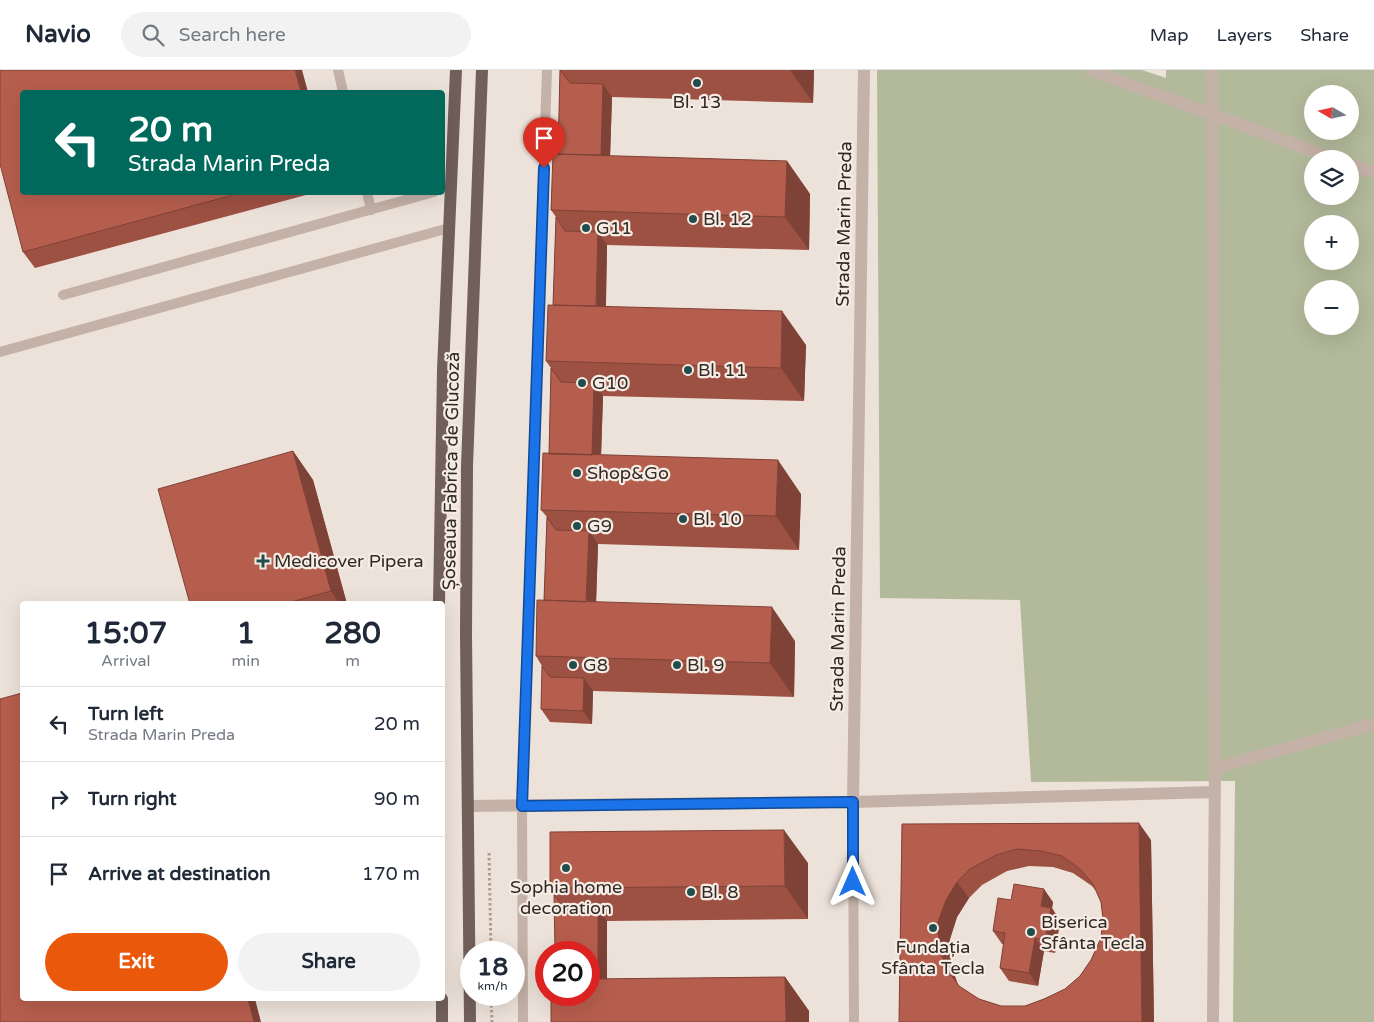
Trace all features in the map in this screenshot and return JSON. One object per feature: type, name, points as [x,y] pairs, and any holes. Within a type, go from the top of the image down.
[{"type":"main road","name":"Șoseaua Fabrica de Glucoză","points":[[439,601],[449,228],[447,189],[456,70]]},
{"type":"main road","name":"Șoseaua Fabrica de Glucoză","points":[[470,1022],[466,634],[467,466],[482,70]]},
{"type":"main road","points":[[442,1001],[442,1022]]},
{"type":"street","name":"Strada Marin Preda","points":[[853,802],[864,70]]},
{"type":"street","points":[[1090,70],[1310,150]]},
{"type":"street","points":[[1212,70],[1214,1022]]},
{"type":"street","points":[[1359,167],[1374,173]]},
{"type":"street","points":[[1214,768],[1374,724]]},
{"type":"street","points":[[468,806],[853,802],[1214,792]]},
{"type":"lane","points":[[338,70],[343,90]]},
{"type":"lane","points":[[523,1022],[522,806],[547,70]]},
{"type":"lane","points":[[368,195],[371,210]]},
{"type":"lane","points":[[63,294],[424,195]]},
{"type":"lane","points":[[0,352],[449,228]]},
{"type":"lane","points":[[853,802],[854,1022]]},
{"type":"path","points":[[489,845],[491,941]]},
{"type":"path","points":[[491,1006],[492,1022]]},
{"type":"green space","points":[[877,70],[1142,70],[1166,78],[1166,70],[1374,70],[1374,1022],[1233,1022],[1235,781],[1031,782],[1020,600],[880,598]]},
{"type":"building","points":[[0,70],[295,70],[300,90],[20,90],[20,195],[233,195],[23,252],[0,164]]},
{"type":"building","points":[[560,70],[570,83],[603,84],[601,155],[558,154]]},
{"type":"building","points":[[553,154],[787,161],[785,217],[551,210]]},
{"type":"building","points":[[556,217],[565,231],[598,232],[596,306],[553,305]]},
{"type":"building","points":[[548,305],[782,311],[781,368],[546,361]]},
{"type":"building","points":[[551,368],[561,382],[594,383],[592,455],[549,454]]},
{"type":"building","name":"Medicover Pipera","points":[[293,451],[331,591],[295,601],[189,601],[158,489]]},
{"type":"building","points":[[543,453],[778,460],[776,516],[541,510]]},
{"type":"building","points":[[547,517],[556,530],[589,531],[586,602],[544,600]]},
{"type":"building","points":[[537,600],[772,607],[770,663],[536,656]]},
{"type":"building","points":[[542,666],[550,677],[584,678],[583,711],[541,709]]},
{"type":"building","points":[[20,694],[20,1001],[249,1001],[254,1022],[0,1022],[0,699]]},
{"type":"building","name":"Fundația Sfânta Tecla","points":[[1139,823],[1142,1022],[899,1022],[902,824]],"holes":[[[1017,849],[1041,851],[1062,856],[1080,869],[1093,884],[1101,902],[1103,919],[1101,938],[1091,960],[1080,976],[1065,989],[1025,1006],[1001,1006],[979,999],[959,986],[946,968],[939,948],[938,922],[946,900],[957,882],[970,869],[996,855]]]},
{"type":"building","points":[[784,830],[785,886],[550,888],[550,832]]},
{"type":"building","name":"Biserica Sfânta Tecla","points":[[1014,884],[1044,889],[1041,906],[1051,908],[1045,940],[1035,938],[1029,973],[1000,968],[1005,933],[993,931],[998,898],[1011,900]]},
{"type":"building","points":[[554,894],[564,909],[598,909],[598,941],[555,941]]},
{"type":"building","points":[[785,977],[786,1022],[551,1022],[551,1006],[600,1006],[600,979]]},
{"type":"place","name":"Bl. 13","points":[[697,83]]},
{"type":"place","name":"Bl. 12","points":[[693,219]]},
{"type":"place","name":"G11","points":[[586,228]]},
{"type":"place","name":"Bl. 11","points":[[688,370]]},
{"type":"place","name":"G10","points":[[582,383]]},
{"type":"place","name":"Shop&Go","points":[[577,473]]},
{"type":"place","name":"Bl. 10","points":[[683,519]]},
{"type":"place","name":"G9","points":[[577,526]]},
{"type":"place","name":"Medicover Pipera","points":[[263,561]]},
{"type":"place","name":"G8","points":[[573,665]]},
{"type":"place","name":"Bl. 9","points":[[677,665]]},
{"type":"place","name":"Sophia home decoration","points":[[566,868]]},
{"type":"place","name":"Bl. 8","points":[[691,892]]},
{"type":"place","name":"Fundația Sfânta Tecla","points":[[933,928]]},
{"type":"place","name":"Biserica Sfânta Tecla","points":[[1031,932]]},
{"type":"route","points":[[544,168],[522,806],[853,802],[853,882]]}]
